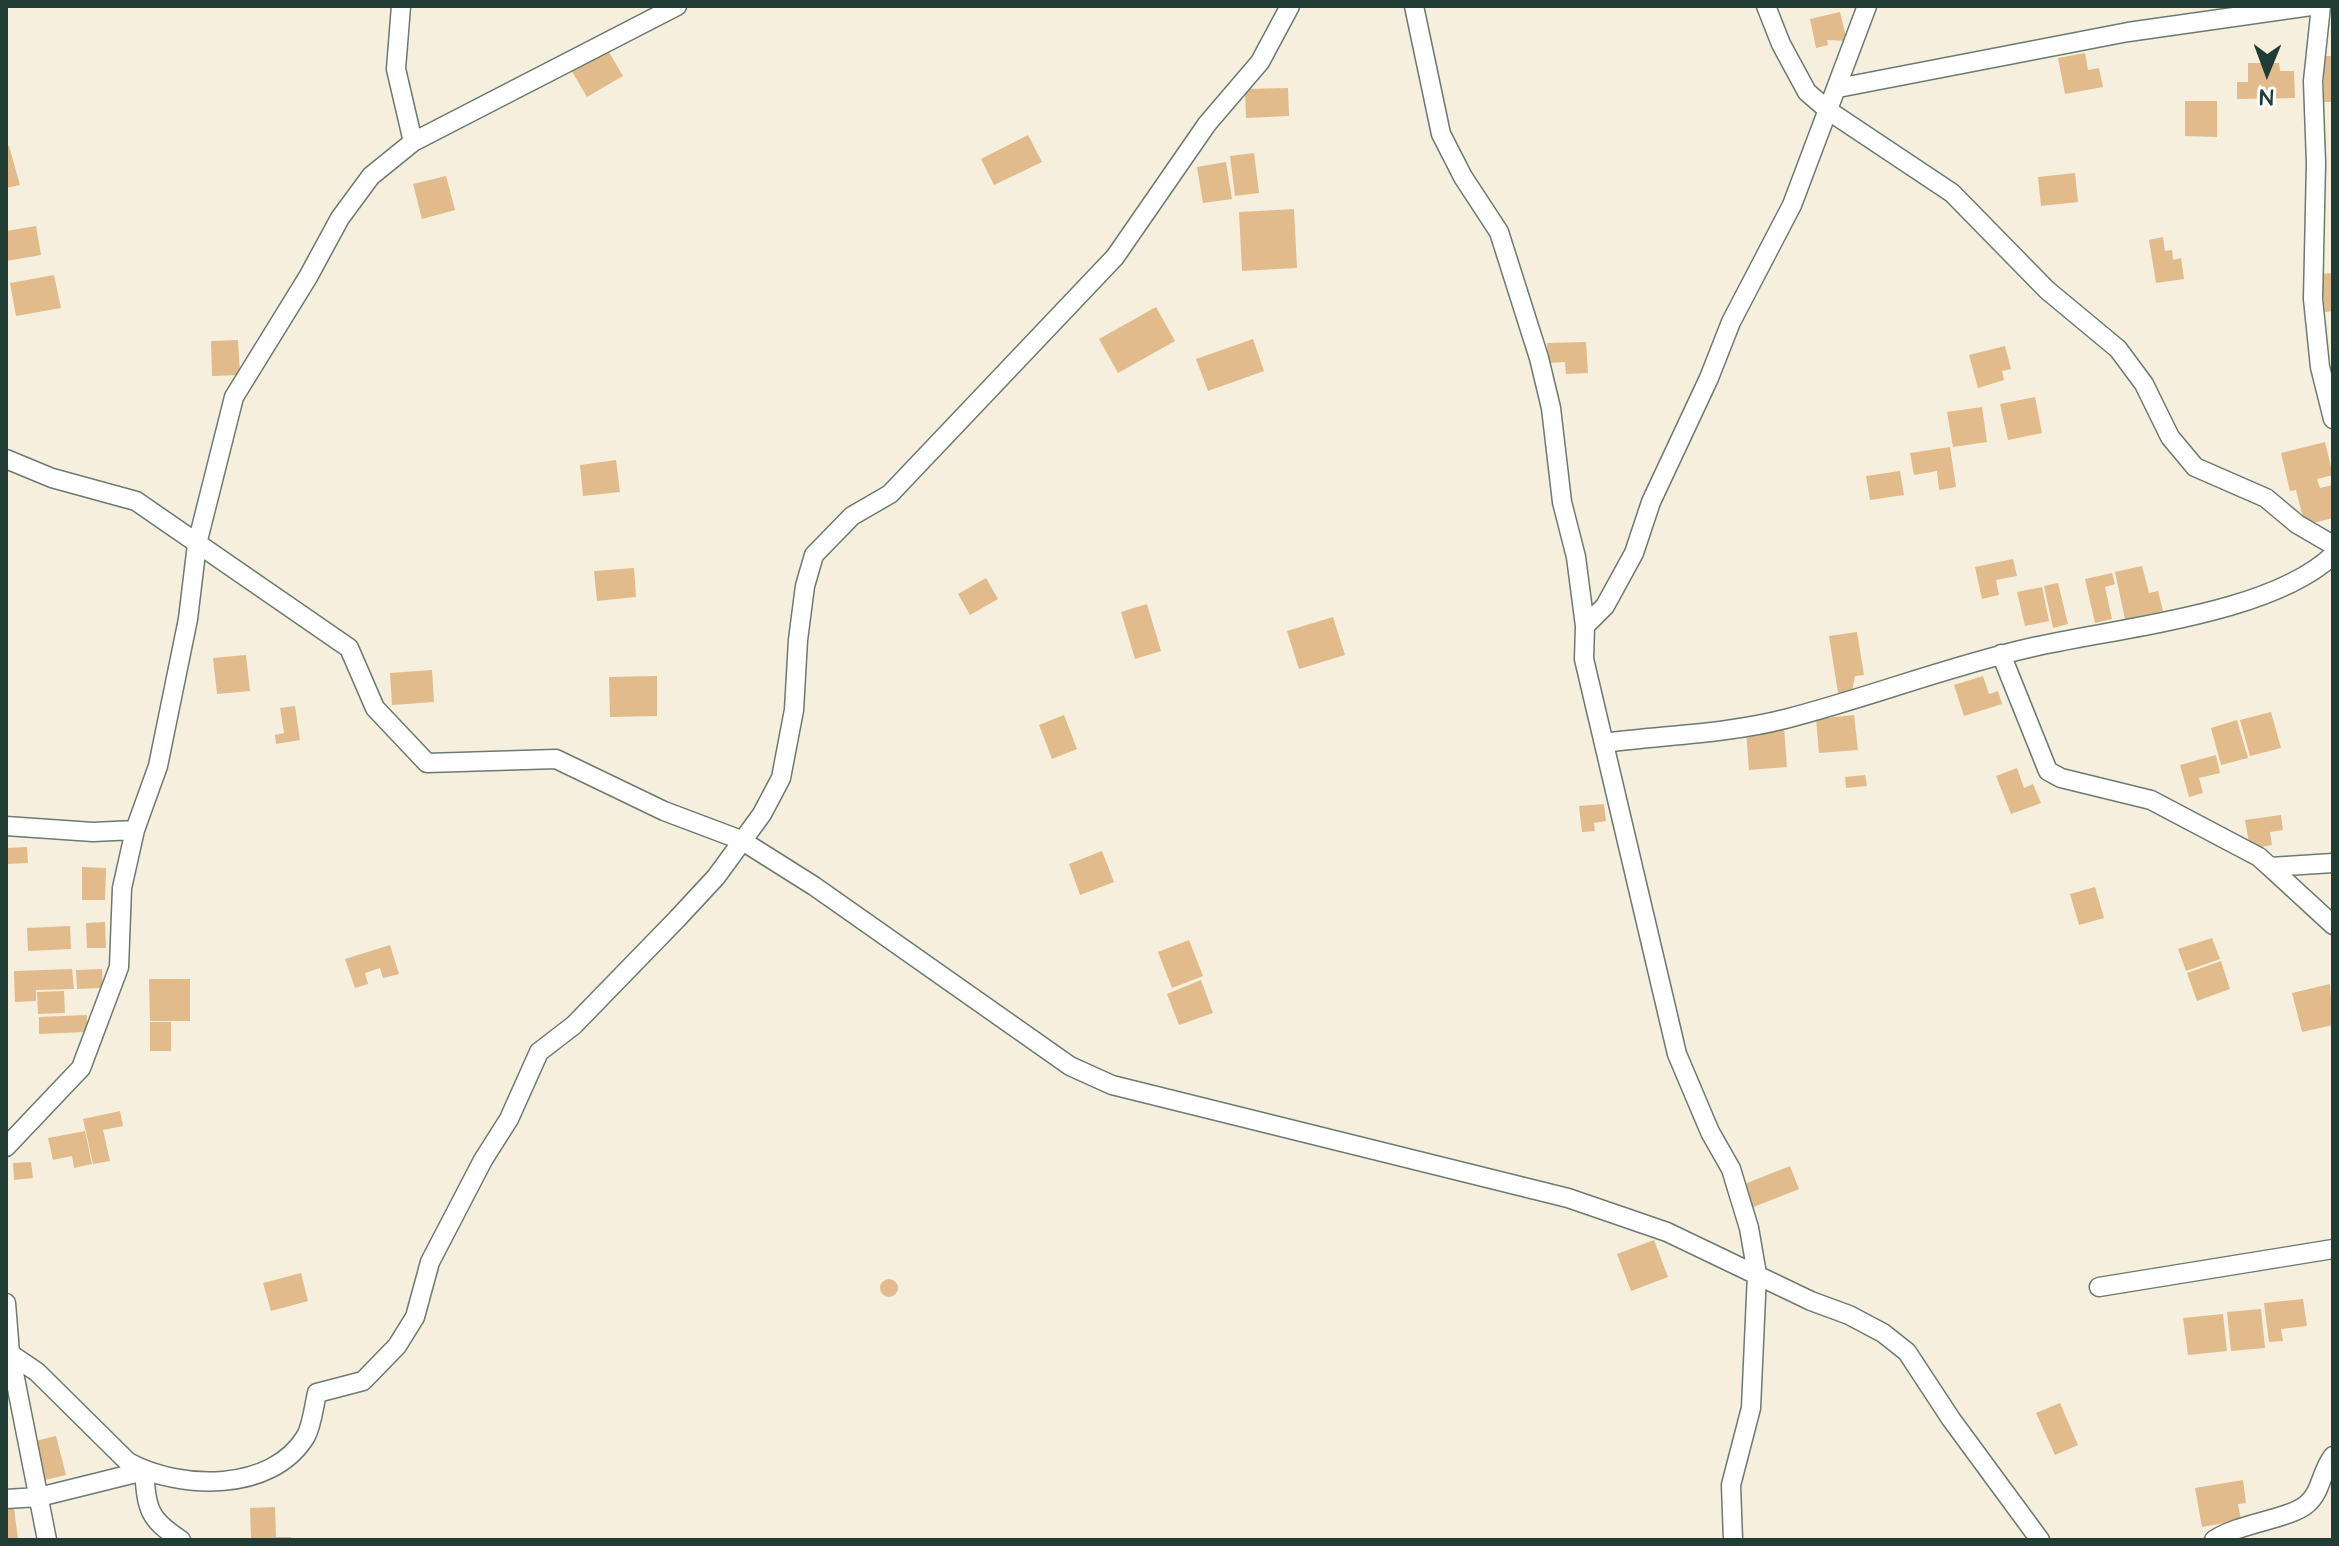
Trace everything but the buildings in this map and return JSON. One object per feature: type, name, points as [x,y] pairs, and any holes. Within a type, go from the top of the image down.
[{"type":"street","points":[[401,6],[396,69],[413,142]]},
{"type":"street","points":[[6,1147],[81,1068],[102,1020],[119,967],[122,888],[135,830],[158,766],[175,690],[197,544],[234,397],[308,277],[340,218],[371,176],[413,142],[677,6]]},
{"type":"street","points":[[6,1499],[39,1497],[144,1471],[211,1481],[255,1475],[283,1459],[306,1436],[317,1393],[363,1381],[397,1346],[415,1317],[430,1262],[483,1160],[509,1119],[539,1052],[574,1025],[716,877],[762,814],[781,778],[794,710],[805,586],[814,555],[852,516],[890,494],[1115,257],[1207,124],[1260,62],[1290,6]]},
{"type":"street","points":[[1414,6],[1441,134],[1499,232],[1539,358],[1551,408],[1562,502],[1576,557],[1585,626],[1584,659],[1677,1054],[1710,1132],[1731,1169],[1749,1228],[1757,1274],[1751,1408],[1731,1485],[1733,1540]]},
{"type":"street","points":[[1766,6],[1781,44],[1807,92],[1829,111],[1952,193],[2047,290],[2118,349],[2144,384],[2170,437],[2195,467],[2266,498],[2297,524],[2333,545]]},
{"type":"street","points":[[1585,626],[1605,606],[1634,553],[1651,502],[1709,378],[1731,322],[1792,205],[1867,6]]},
{"type":"street","points":[[1838,88],[2128,32],[2311,6]]},
{"type":"street","points":[[2321,6],[2313,81],[2313,299],[2320,367],[2333,419]]},
{"type":"street","points":[[2313,239],[2333,236]]},
{"type":"street","points":[[6,459],[52,478],[136,501],[349,648],[375,708],[427,763],[556,759],[664,811],[741,840],[814,886],[1070,1066],[1112,1085],[1568,1198],[1667,1232],[1883,1333],[1907,1352],[1977,1456],[2040,1540]]},
{"type":"street","points":[[1604,743],[1680,736],[1783,719],[2001,654],[2156,623],[2274,592],[2314,573],[2333,555]]},
{"type":"street","points":[[2001,654],[2048,771],[2061,778],[2151,800],[2259,857],[2333,925]]},
{"type":"street","points":[[6,826],[93,832],[135,830]]},
{"type":"street","points":[[2270,867],[2333,863]]},
{"type":"street","points":[[2099,1287],[2333,1249]]},
{"type":"street","points":[[6,1303],[8,1352],[47,1540]]},
{"type":"street","points":[[8,1352],[37,1372],[115,1451],[144,1471]]},
{"type":"street","points":[[2214,1540],[2231,1529],[2305,1507],[2318,1492],[2325,1466],[2333,1456]]},
{"type":"street","points":[[144,1471],[147,1504],[157,1525],[181,1540]]}]
